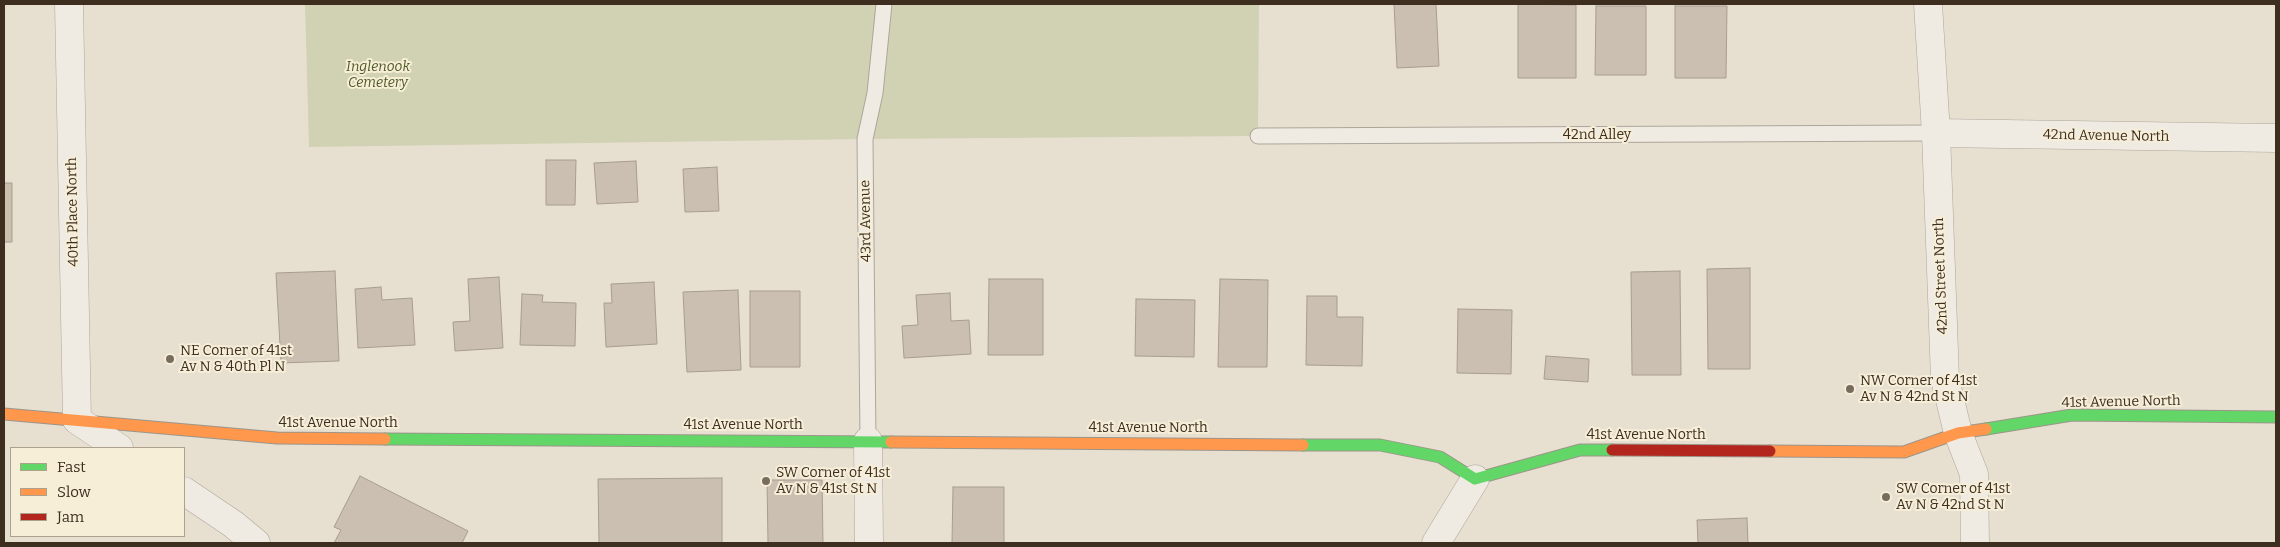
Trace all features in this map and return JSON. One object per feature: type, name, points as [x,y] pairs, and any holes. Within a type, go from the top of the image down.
[{"type":"street","name":"40th Place North","points":[[69,4],[76,420]]},
{"type":"street","name":"42nd Street North","points":[[1928,4],[1936,133],[1945,379],[1958,432],[1974,474],[1975,543]]},
{"type":"street","name":"42nd Avenue North","points":[[1936,133],[2276,138]]},
{"type":"street","name":"41st Avenue North","points":[[4,414],[277,438],[868,440],[1380,445],[1440,457],[1475,479],[1580,450],[1904,452],[1958,432],[2072,416],[2276,418]]},
{"type":"street","points":[[76,420],[117,447]]},
{"type":"street","points":[[868,440],[869,543]]},
{"type":"street","points":[[1436,543],[1475,479]]},
{"type":"street","points":[[185,492],[233,524],[256,543]]},
{"type":"lane","name":"43rd Avenue","points":[[868,440],[865,139],[876,93],[884,4]]},
{"type":"lane","name":"42nd Alley","points":[[1258,136],[1936,133]]},
{"type":"green space","name":"Inglenook Cemetery","points":[[305,4],[1259,4],[1258,136],[865,139],[309,147]]},
{"type":"building","points":[[1394,4],[1436,4],[1439,66],[1397,68]]},
{"type":"building","points":[[1518,4],[1576,5],[1576,78],[1518,78]]},
{"type":"building","points":[[1596,6],[1646,6],[1646,75],[1595,75]]},
{"type":"building","points":[[1675,6],[1727,6],[1726,78],[1675,78]]},
{"type":"building","points":[[546,160],[576,160],[575,205],[546,205]]},
{"type":"building","points":[[636,161],[638,202],[597,204],[594,163]]},
{"type":"building","points":[[717,167],[719,211],[685,212],[683,169]]},
{"type":"building","points":[[4,183],[12,183],[12,242],[4,242]]},
{"type":"building","points":[[1750,268],[1750,369],[1708,369],[1707,269]]},
{"type":"building","points":[[335,271],[339,361],[281,363],[276,273]]},
{"type":"building","points":[[1680,271],[1681,375],[1632,375],[1631,272]]},
{"type":"building","points":[[499,277],[503,348],[455,351],[453,322],[470,321],[468,279]]},
{"type":"building","points":[[989,279],[1043,279],[1043,355],[988,355]]},
{"type":"building","points":[[1220,279],[1268,280],[1267,367],[1218,367]]},
{"type":"building","points":[[654,282],[657,344],[606,347],[604,303],[612,303],[611,284]]},
{"type":"building","points":[[381,287],[382,300],[412,298],[415,345],[358,348],[355,289]]},
{"type":"building","points":[[738,290],[741,370],[687,372],[683,292]]},
{"type":"building","points":[[750,291],[800,291],[800,367],[750,367]]},
{"type":"building","points":[[950,293],[951,321],[969,320],[971,354],[904,358],[902,326],[918,325],[916,295]]},
{"type":"building","points":[[522,294],[543,295],[542,302],[576,303],[575,346],[520,345]]},
{"type":"building","points":[[1307,296],[1337,296],[1337,317],[1363,317],[1362,366],[1306,365]]},
{"type":"building","points":[[1136,299],[1195,300],[1194,357],[1135,356]]},
{"type":"building","points":[[1458,309],[1512,310],[1511,374],[1457,373]]},
{"type":"building","points":[[1546,356],[1589,359],[1588,382],[1544,379]]},
{"type":"building","points":[[360,476],[468,531],[462,543],[334,543],[341,530],[334,527]]},
{"type":"building","points":[[722,478],[722,543],[599,543],[598,479]]},
{"type":"building","points":[[767,480],[822,480],[823,543],[768,543]]},
{"type":"building","points":[[953,487],[1004,487],[1004,543],[952,543]]},
{"type":"building","points":[[1747,518],[1748,543],[1698,543],[1697,520]]},
{"type":"traffic: fast","points":[[1986,429],[2072,415],[2276,417]]},
{"type":"traffic: fast","points":[[385,439],[891,442]]},
{"type":"traffic: fast","points":[[1303,445],[1380,445],[1440,457],[1475,479],[1580,450],[1612,450]]},
{"type":"traffic: slow","points":[[4,414],[277,438],[385,439]]},
{"type":"traffic: slow","points":[[1770,451],[1904,452],[1958,433],[1986,429]]},
{"type":"traffic: slow","points":[[891,442],[1303,445]]},
{"type":"traffic: jam","points":[[1612,450],[1770,451]]},
{"type":"place","name":"NE Corner of 41st Av N & 40th Pl N","points":[[170,359]]},
{"type":"place","name":"NW Corner of 41st Av N & 42nd St N","points":[[1850,389]]},
{"type":"place","name":"SW Corner of 41st Av N & 41st St N","points":[[766,481]]},
{"type":"place","name":"SW Corner of 41st Av N & 42nd St N","points":[[1886,497]]}]
